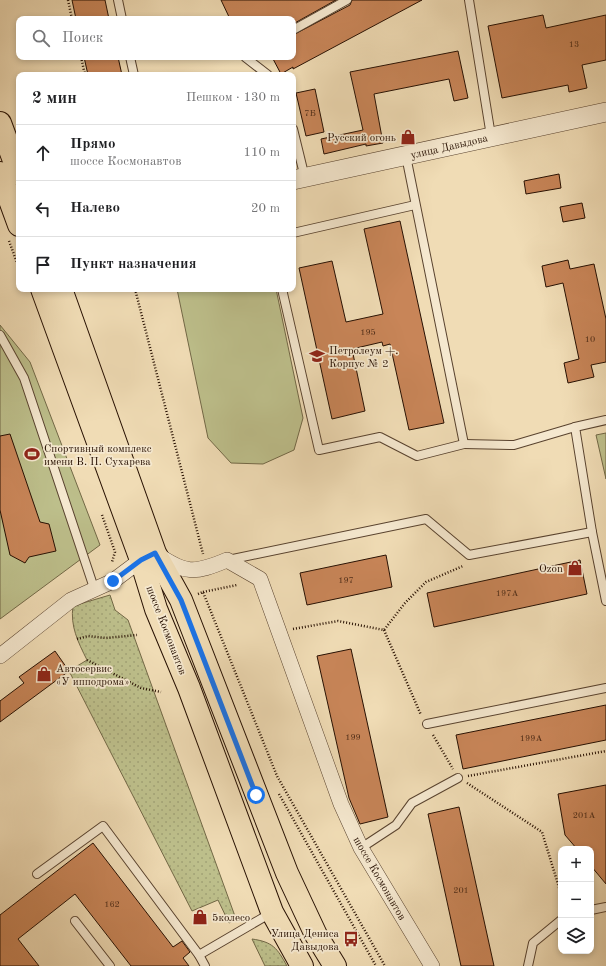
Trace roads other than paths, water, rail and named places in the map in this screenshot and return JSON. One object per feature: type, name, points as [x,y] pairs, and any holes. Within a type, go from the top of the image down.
[{"type":"main road","points":[[0,123],[16,166]]},
{"type":"main road","points":[[0,173],[4,196],[16,219]]},
{"type":"main road","name":"шоссе Космонавтов","points":[[43,292],[148,557],[181,600],[287,873],[316,935],[335,966]]},
{"type":"main road","name":"шоссе Космонавтов","points":[[62,292],[148,557],[156,609],[192,696],[272,912],[302,966]]},
{"type":"street","name":"улица Давыдова","points":[[299,179],[606,112]]},
{"type":"street","points":[[0,656],[71,600],[94,588],[113,581],[148,557],[174,567],[200,571],[227,560]]},
{"type":"street","name":"шоссе Космонавтов","points":[[227,560],[260,580],[341,804],[361,848],[432,966]]},
{"type":"lane","points":[[118,0],[121,16]]},
{"type":"lane","points":[[296,28],[347,0]]},
{"type":"lane","points":[[469,0],[491,136]]},
{"type":"lane","points":[[131,60],[133,72]]},
{"type":"lane","points":[[256,61],[265,72]]},
{"type":"lane","points":[[296,154],[299,179]]},
{"type":"lane","points":[[406,156],[414,205],[464,444]]},
{"type":"lane","points":[[296,232],[414,205]]},
{"type":"lane","points":[[283,292],[319,450],[380,437],[417,456],[464,444],[514,445],[575,426],[606,420]]},
{"type":"lane","points":[[0,335],[24,378],[94,588]]},
{"type":"lane","points":[[575,426],[592,532],[606,601]]},
{"type":"lane","points":[[227,560],[426,519],[469,555],[592,532]]},
{"type":"lane","points":[[427,724],[606,688]]},
{"type":"lane","points":[[361,848],[396,825],[412,803],[458,778]]},
{"type":"lane","points":[[37,874],[103,826],[199,955],[205,966]]},
{"type":"lane","points":[[594,909],[606,907]]},
{"type":"lane","points":[[199,955],[272,912]]},
{"type":"lane","points":[[75,921],[110,966]]},
{"type":"lane","points":[[528,966],[533,943],[558,922]]},
{"type":"place","name":"Русский огонь","points":[[408,137]]},
{"type":"place","name":"Петролеум +. Корпус № 2","points":[[317,356]]},
{"type":"place","name":"Спортивный комплекс имени В. П. Сухарева","points":[[32,454]]},
{"type":"place","name":"Ozon","points":[[575,568]]},
{"type":"place","name":"Автосервис «У ипподрома»","points":[[44,674]]},
{"type":"place","name":"5колесо","points":[[200,917]]},
{"type":"place","name":"Улица Дениса Давыдова","points":[[351,939]]}]
